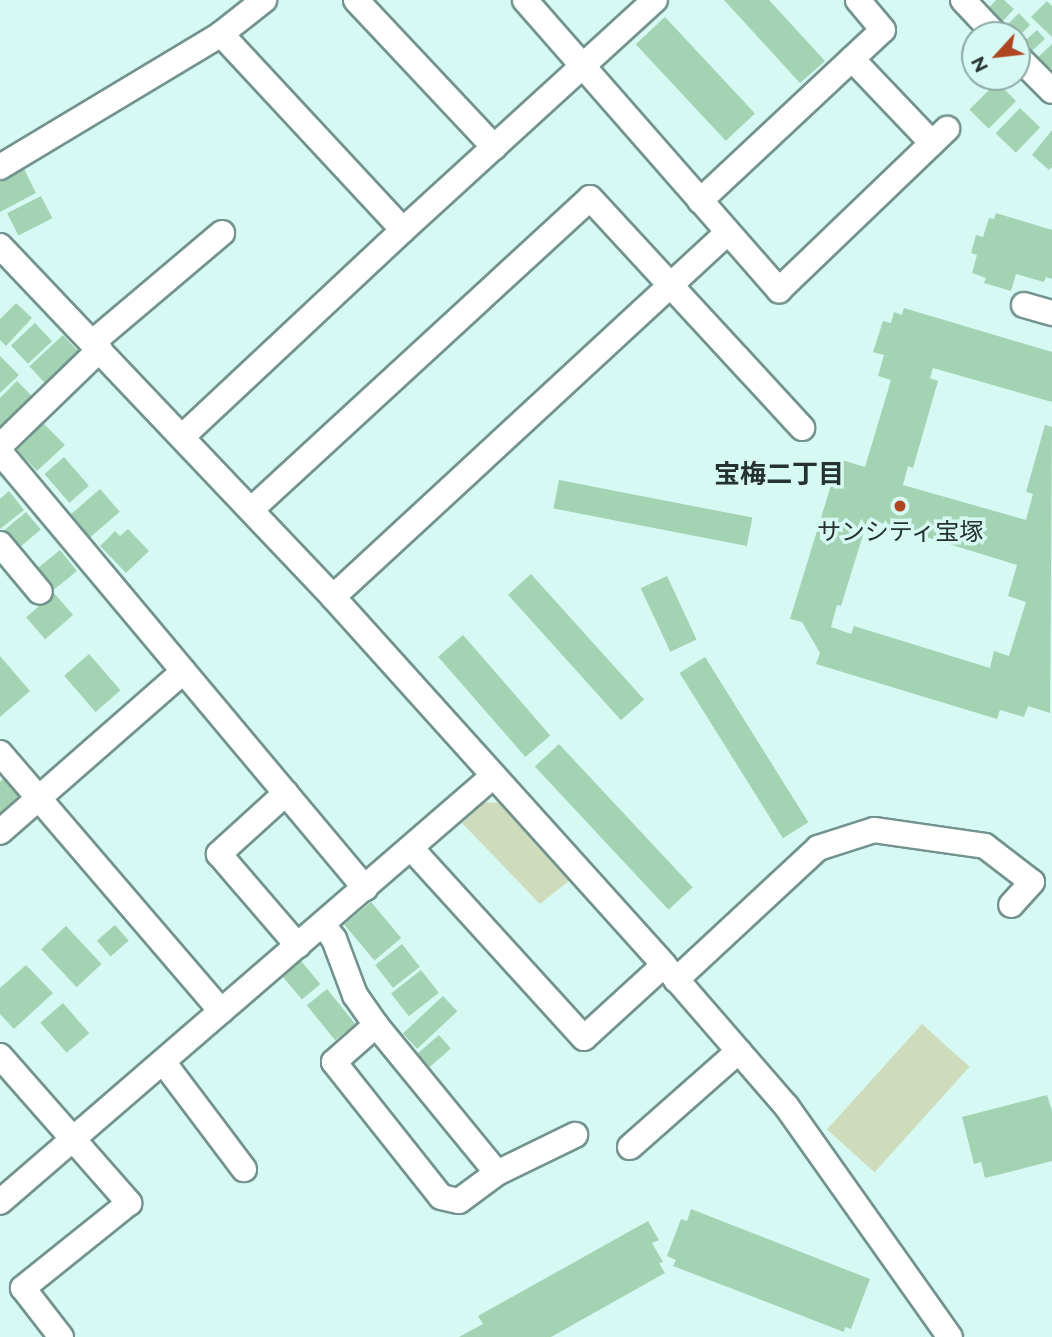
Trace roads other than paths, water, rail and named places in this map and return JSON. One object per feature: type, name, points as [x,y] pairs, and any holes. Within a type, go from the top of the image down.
[{"type":"street","points":[[0,167],[220,34],[264,0]]},
{"type":"street","points":[[356,0],[494,147]]},
{"type":"street","points":[[525,0],[779,290],[939,136],[852,59]]},
{"type":"street","points":[[183,436],[655,0]]},
{"type":"street","points":[[700,201],[883,30],[858,0]]},
{"type":"street","points":[[963,0],[983,21]]},
{"type":"street","points":[[220,34],[403,230]]},
{"type":"street","points":[[1031,69],[1052,90]]},
{"type":"street","points":[[252,509],[590,198],[803,428]]},
{"type":"street","points":[[0,446],[97,346],[222,233]]},
{"type":"street","points":[[334,597],[727,233]]},
{"type":"street","points":[[0,246],[334,597],[739,1051],[786,1107],[950,1337]]},
{"type":"street","points":[[1024,305],[1052,313]]},
{"type":"street","points":[[0,452],[365,888]]},
{"type":"street","points":[[0,544],[40,592]]},
{"type":"street","points":[[0,832],[184,671]]},
{"type":"street","points":[[0,753],[221,1011]]},
{"type":"street","points":[[0,1202],[492,777]]},
{"type":"street","points":[[286,793],[219,854],[298,946]]},
{"type":"street","points":[[411,848],[583,1038],[670,972],[818,848],[874,830],[985,846],[1032,882],[1011,905]]},
{"type":"street","points":[[323,925],[334,939],[355,995],[376,1025],[498,1173]]},
{"type":"street","points":[[376,1025],[334,1062],[441,1197],[459,1200],[498,1173],[575,1135]]},
{"type":"street","points":[[630,1147],[739,1051]]},
{"type":"street","points":[[0,1056],[129,1203],[23,1288],[61,1337]]},
{"type":"street","points":[[164,1063],[244,1169]]},
{"type":"place","name":"サンシティ宝塚","points":[[900,506]]},
{"type":"district","name":"宝梅二丁目","points":[[779,475]]}]
